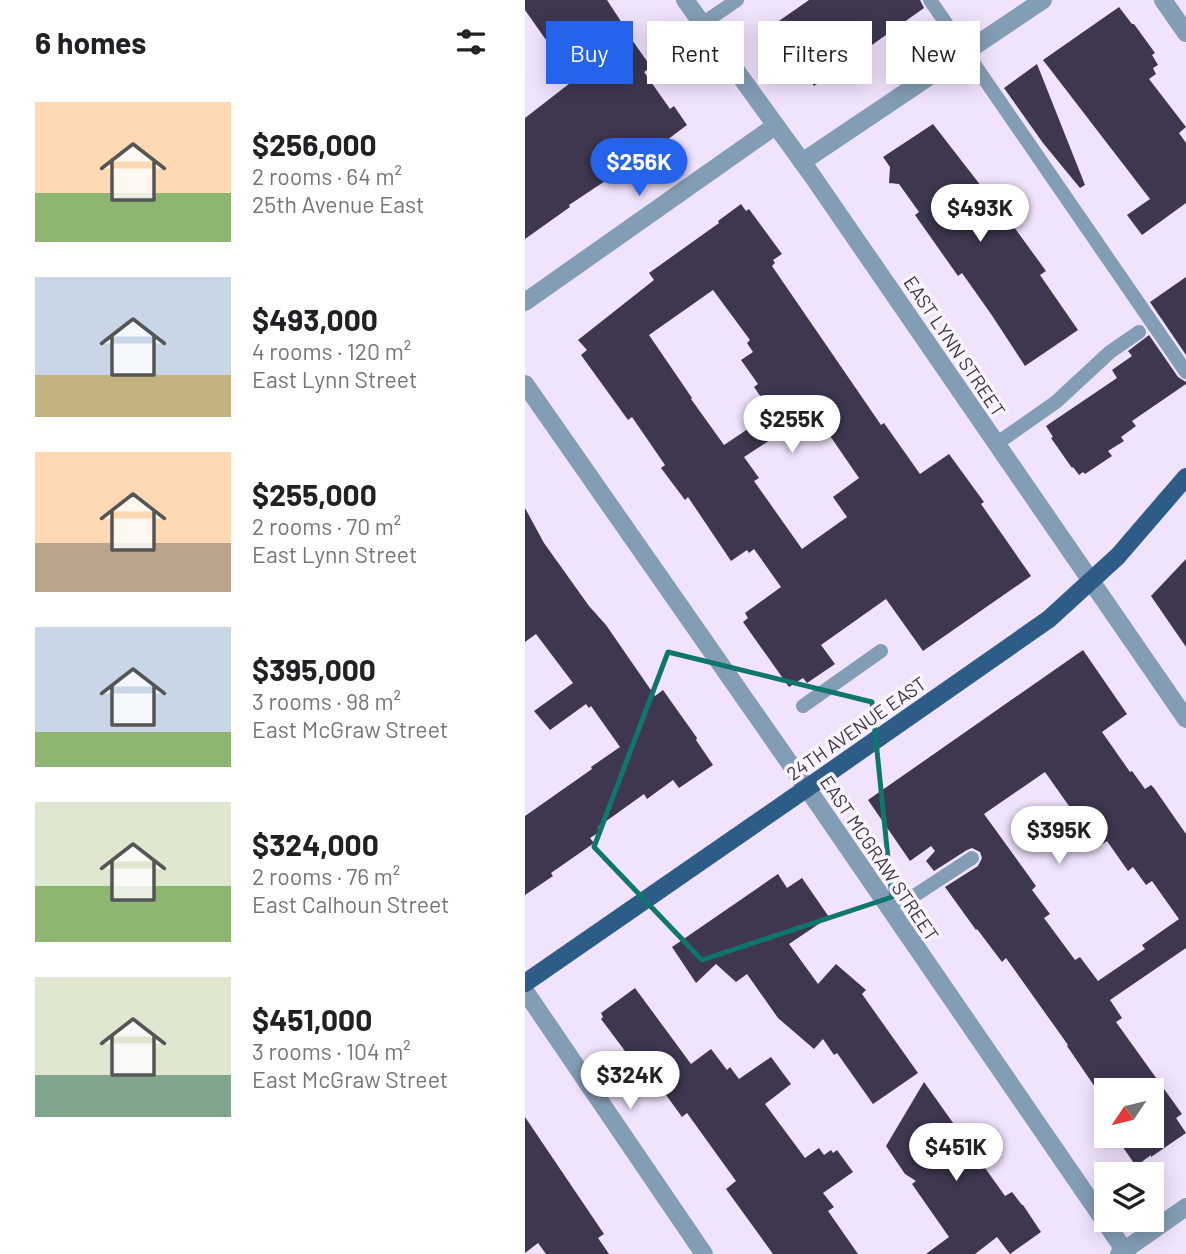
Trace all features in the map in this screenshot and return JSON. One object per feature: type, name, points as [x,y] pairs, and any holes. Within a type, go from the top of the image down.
[{"type":"main road","name":"24TH AVENUE EAST","points":[[525,983],[1049,619],[1118,556],[1186,477]]},
{"type":"street","name":"EAST LYNN STREET","points":[[685,0],[700,21]]},
{"type":"street","points":[[980,42],[1042,0]]},
{"type":"street","points":[[1163,0],[1186,33]]},
{"type":"street","name":"EAST LYNN STREET","points":[[744,82],[802,162],[1186,719]]},
{"type":"street","points":[[802,162],[918,84]]},
{"type":"street","points":[[525,302],[775,125]]},
{"type":"street","name":"EAST MCGRAW STREET","points":[[525,384],[807,788],[1123,1253]]},
{"type":"street","points":[[525,991],[704,1254]]},
{"type":"street","points":[[1123,1253],[1186,1207]]},
{"type":"lane","points":[[706,21],[737,0]]},
{"type":"lane","points":[[930,0],[944,21]]},
{"type":"lane","points":[[980,74],[1186,372]]},
{"type":"lane","points":[[996,444],[1056,402],[1110,352],[1139,332]]},
{"type":"lane","points":[[803,706],[881,651]]},
{"type":"lane","points":[[891,911],[972,858]]},
{"type":"highlighted area","points":[[668,652],[872,702],[892,897],[702,960],[594,847]]},
{"type":"building","points":[[525,0],[607,0],[621,21],[546,21],[546,40],[525,10]]},
{"type":"building","points":[[809,0],[920,0],[924,8],[906,21],[886,21],[886,35],[872,45],[872,21],[779,21]]},
{"type":"building","points":[[1119,7],[1155,53],[1152,55],[1158,65],[1153,68],[1156,74],[1149,79],[1186,127],[1179,133],[1186,143],[1186,203],[1142,235],[1127,215],[1150,199],[1043,60]]},
{"type":"building","points":[[633,41],[647,61],[647,70],[644,72],[647,84],[652,84],[670,109],[674,106],[687,125],[569,205],[570,207],[525,239],[525,118],[569,84],[633,84]]},
{"type":"building","points":[[1037,64],[1085,185],[1080,188],[1043,143],[1004,88]]},
{"type":"building","points":[[933,124],[1046,271],[1040,275],[1078,330],[1025,366],[962,273],[958,276],[915,215],[919,212],[899,184],[889,183],[890,167],[883,157]]},
{"type":"building","points":[[741,204],[746,211],[749,209],[782,254],[773,260],[775,263],[772,266],[881,425],[884,423],[920,474],[949,454],[984,502],[981,504],[1031,576],[923,651],[886,599],[821,645],[835,664],[807,683],[803,678],[789,687],[743,622],[748,618],[745,613],[781,587],[754,549],[749,553],[747,550],[731,561],[688,497],[685,500],[661,468],[665,465],[632,417],[628,420],[581,355],[587,350],[578,340],[654,280],[649,273],[719,223],[718,221]],"holes":[[[713,290],[750,340],[747,343],[753,352],[741,360],[758,384],[754,387],[772,413],[724,445],[649,335]],[[807,416],[811,422],[817,417],[859,478],[833,497],[847,517],[802,549],[754,481],[759,478],[744,457]]]},
{"type":"building","points":[[1186,277],[1186,355],[1150,302]]},
{"type":"building","points":[[1149,335],[1178,377],[1186,384],[1132,421],[1136,426],[1121,437],[1124,441],[1108,451],[1112,456],[1085,474],[1083,472],[1079,475],[1051,438],[1053,437],[1046,426],[1117,378],[1112,370],[1132,356],[1128,351]]},
{"type":"building","points":[[525,508],[544,543],[589,606],[606,625],[655,696],[663,690],[713,765],[679,788],[673,780],[647,799],[644,794],[598,827],[601,831],[590,838],[594,843],[525,895],[525,816],[620,747],[591,706],[589,708],[586,704],[550,730],[534,711],[573,683],[536,634],[525,642]]},
{"type":"building","points":[[1186,559],[1186,647],[1151,596]]},
{"type":"building","points":[[1083,650],[1127,714],[1102,732],[1145,789],[1151,785],[1154,788],[1186,834],[1186,948],[1110,1000],[1122,1018],[1116,1022],[1156,1078],[1094,1078],[1094,1086],[1006,958],[1002,962],[945,887],[978,866],[982,858],[980,852],[972,848],[967,850],[934,871],[926,861],[935,851],[931,846],[910,861],[868,800]],"holes":[[[1045,772],[1098,847],[1107,841],[1128,871],[1133,867],[1146,885],[1152,881],[1179,919],[1142,945],[1145,949],[1098,981],[1080,957],[1075,960],[1044,918],[1050,914],[1032,890],[1036,886],[984,814]]]},
{"type":"building","points":[[778,874],[787,888],[802,878],[829,917],[789,944],[818,984],[836,964],[866,990],[862,994],[918,1073],[873,1104],[837,1053],[834,1055],[823,1039],[814,1049],[778,1018],[747,974],[736,982],[716,964],[696,983],[672,947]]},
{"type":"building","points":[[635,988],[691,1064],[711,1049],[727,1070],[730,1067],[739,1079],[771,1057],[791,1084],[765,1104],[805,1158],[819,1148],[824,1155],[831,1150],[833,1153],[837,1150],[853,1172],[823,1193],[834,1207],[828,1211],[858,1254],[773,1254],[726,1189],[736,1181],[687,1113],[682,1117],[640,1059],[635,1063],[631,1059],[601,1019],[601,1013]]},
{"type":"building","points":[[924,1082],[1005,1196],[1012,1192],[1041,1232],[1010,1254],[997,1237],[975,1254],[926,1254],[949,1237],[912,1184],[916,1181],[905,1174],[886,1146]]},
{"type":"building","points":[[1164,1089],[1182,1114],[1176,1118],[1186,1133],[1151,1157],[1141,1162],[1133,1162],[1123,1148],[1164,1148]]},
{"type":"building","points":[[525,1117],[604,1234],[598,1238],[609,1254],[546,1254],[538,1243],[525,1253]]}]
